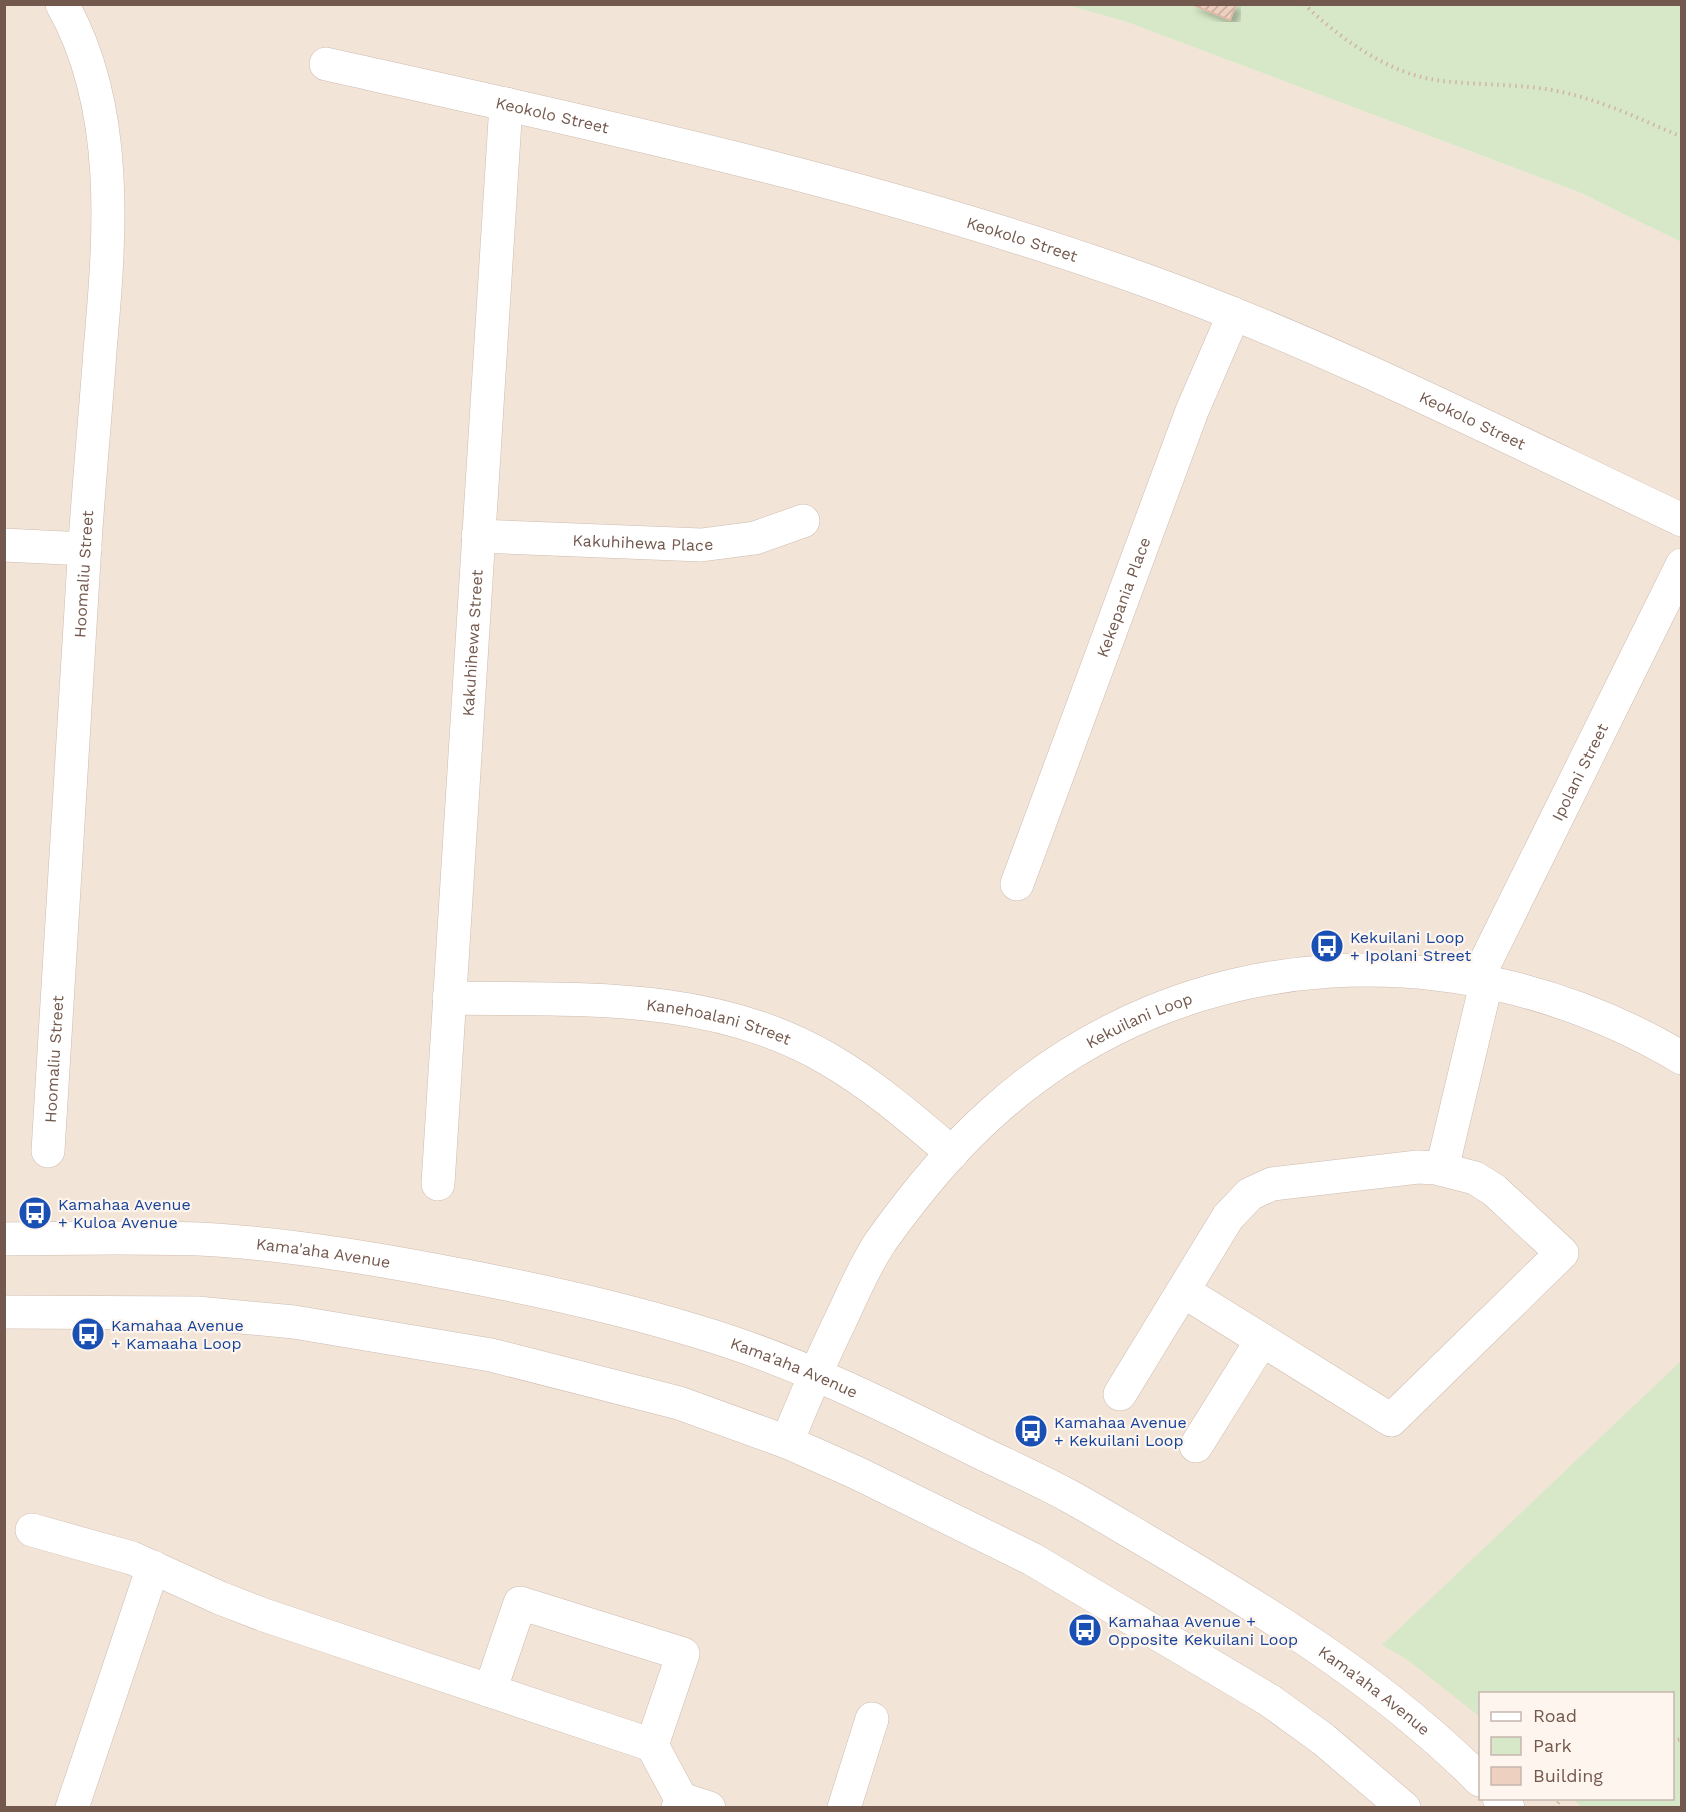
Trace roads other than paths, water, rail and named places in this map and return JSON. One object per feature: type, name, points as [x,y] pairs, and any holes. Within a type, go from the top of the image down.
[{"type":"street","name":"Hoomaliu Street","points":[[48,1151],[84,549],[107,273],[107,200],[103,145],[93,79],[75,30],[62,4]]},
{"type":"street","name":"Keokolo Street","points":[[326,64],[583,120],[955,218],[1058,250],[1234,314],[1365,370],[1682,520]]},
{"type":"street","name":"Kakuhihewa Street","points":[[438,1184],[506,104]]},
{"type":"street","name":"Kekepania Place","points":[[1017,884],[1192,411],[1234,314]]},
{"type":"street","name":"Kakuhihewa Place","points":[[478,536],[701,545],[755,538],[803,521]]},
{"type":"street","points":[[4,544],[84,549]]},
{"type":"street","name":"Ipolani Street","points":[[1442,1169],[1482,980],[1682,565]]},
{"type":"street","name":"Kekuilani Loop","points":[[787,1442],[815,1374],[868,1261],[925,1183],[994,1111],[1075,1052],[1119,1028],[1166,1008],[1213,992],[1302,974],[1362,969],[1412,970],[1482,980],[1559,999],[1606,1017],[1682,1058]]},
{"type":"street","name":"Kanehoalani Street","points":[[449,998],[632,1001],[671,1005],[748,1024],[826,1058],[865,1082],[952,1153]]},
{"type":"street","points":[[1120,1394],[1183,1292],[1238,1204],[1261,1187],[1418,1167],[1442,1169],[1475,1178],[1494,1190],[1562,1253],[1391,1419],[1183,1292]]},
{"type":"street","name":"Kama'aha Avenue","points":[[4,1239],[201,1239],[303,1248],[506,1283],[701,1332],[815,1374],[889,1407],[1066,1494],[1310,1639],[1367,1680],[1414,1718],[1479,1779]]},
{"type":"street","points":[[4,1312],[197,1313],[294,1322],[392,1336],[491,1355],[586,1377],[679,1403],[787,1442],[857,1473],[1032,1559],[1269,1700],[1323,1739],[1404,1808]]},
{"type":"street","points":[[1196,1446],[1262,1340]]},
{"type":"street","points":[[32,1530],[132,1558],[220,1599],[264,1615],[652,1745],[689,1805]]},
{"type":"street","points":[[72,1808],[153,1567]]},
{"type":"street","points":[[490,1691],[520,1603],[683,1654],[652,1745]]},
{"type":"street","points":[[844,1808],[872,1719]]},
{"type":"place","name":"Kekuilani Loop + Ipolani Street","points":[[1327,946]]},
{"type":"place","name":"Kamahaa Avenue + Kuloa Avenue","points":[[35,1213]]},
{"type":"place","name":"Kamahaa Avenue + Kamaaha Loop","points":[[88,1334]]},
{"type":"place","name":"Kamahaa Avenue + Kekuilani Loop","points":[[1031,1431]]},
{"type":"place","name":"Kamahaa Avenue + Opposite Kekuilani Loop","points":[[1085,1630]]}]
